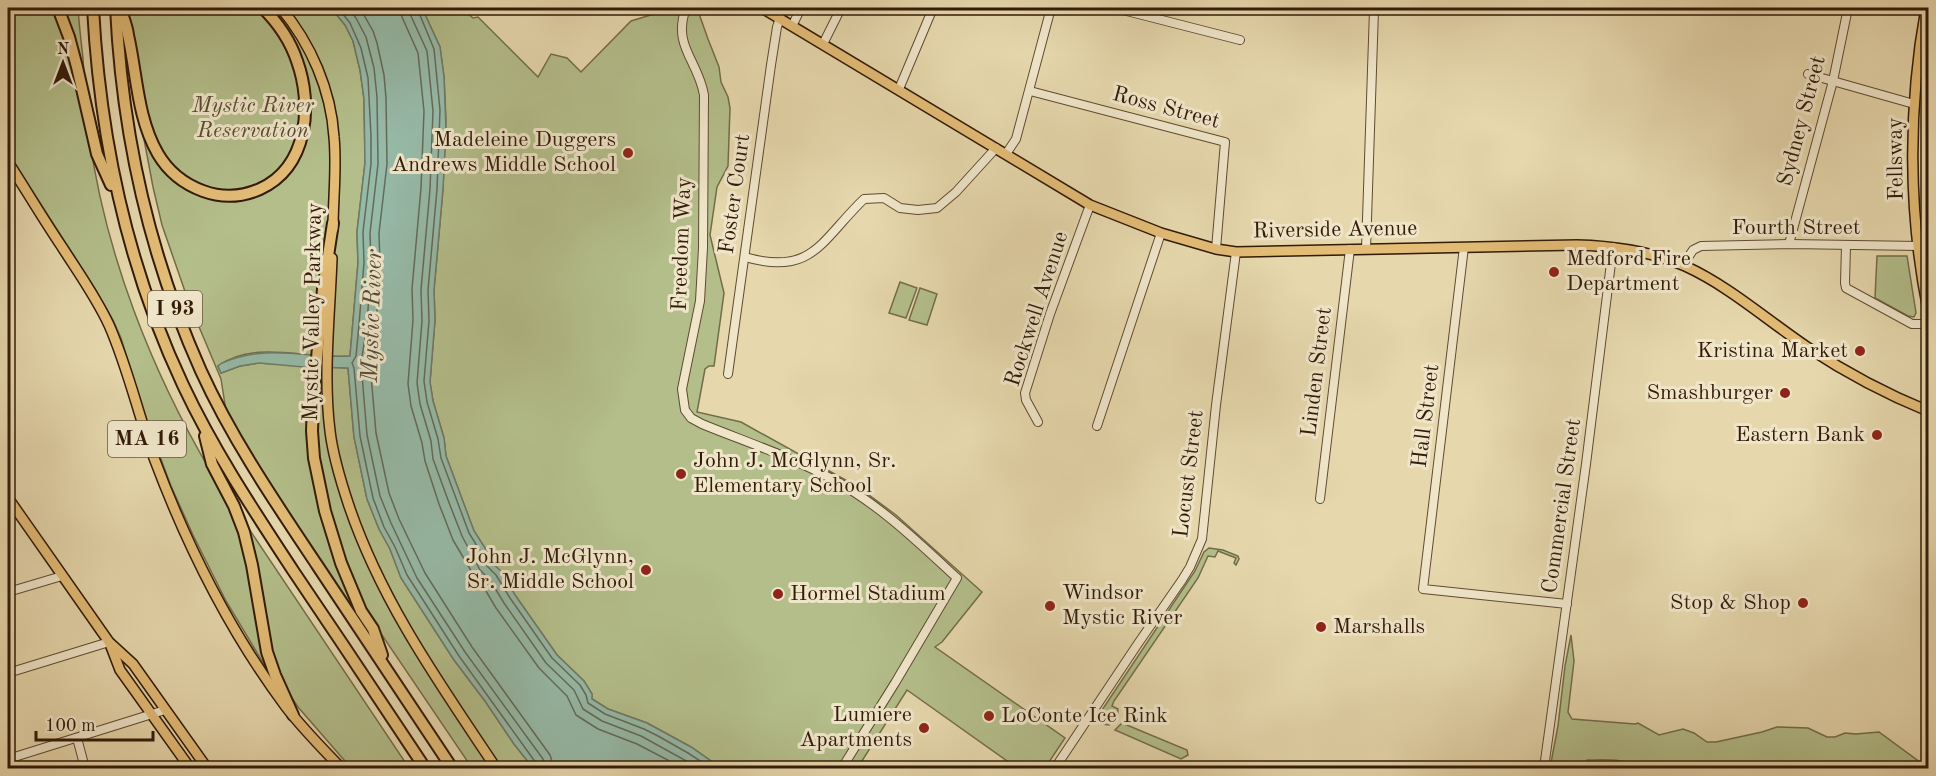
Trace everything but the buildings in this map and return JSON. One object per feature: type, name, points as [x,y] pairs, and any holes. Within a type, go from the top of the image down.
[{"type":"highway","points":[[58,8],[72,47],[97,154],[121,208]]},
{"type":"highway","name":"I 93","points":[[93,8],[102,111],[121,208],[160,333],[200,418],[249,503],[425,768]]},
{"type":"highway","points":[[118,8],[128,33],[147,132],[158,154],[166,165],[186,183],[208,193],[230,196],[254,192],[283,173],[298,150],[304,123],[304,90],[297,59],[283,31],[263,8]]},
{"type":"highway","name":"I 93","points":[[118,8],[120,75],[133,159],[152,241],[180,322],[202,373],[242,448],[281,511],[452,768]]},
{"type":"highway","points":[[333,223],[322,289],[313,405],[314,451],[319,487],[337,551],[357,602],[373,629],[386,670]]},
{"type":"highway","points":[[200,418],[212,464],[234,506],[244,532],[269,659],[292,715]]},
{"type":"main road","name":"Mystic Valley Parkway","points":[[281,8],[310,52],[330,107],[335,150],[328,411],[332,447],[339,474],[366,549],[397,615],[422,657],[496,768]]},
{"type":"main road","name":"Riverside Avenue","points":[[762,8],[1090,205],[1161,233],[1216,249],[1236,252],[1568,245],[1613,247],[1648,254],[1683,265],[1713,281],[1829,361],[1929,411]]},
{"type":"main road","name":"Fellsway","points":[[1926,8],[1914,104],[1914,183],[1919,246],[1929,310]]},
{"type":"main road","name":"Fellsway","points":[[1929,149],[1929,164]]},
{"type":"main road","name":"MA 16","points":[[8,162],[103,312],[122,358],[155,460],[189,540],[214,591],[250,654],[292,715],[341,768]]},
{"type":"main road","points":[[1917,407],[1929,404]]},
{"type":"main road","points":[[8,498],[11,508],[109,642],[133,664],[207,768]]},
{"type":"main road","points":[[109,642],[120,670],[190,768]]},
{"type":"street","name":"Freedom Way","points":[[686,8],[682,24],[683,43],[700,77],[704,95],[702,272],[697,321],[682,389],[685,410],[691,418],[702,424],[789,458],[835,481],[884,513],[957,578],[845,767]]},
{"type":"street","points":[[792,26],[801,8]]},
{"type":"street","points":[[823,44],[841,8]]},
{"type":"street","points":[[899,89],[933,8]]},
{"type":"street","points":[[1006,154],[1017,139],[1051,8]]},
{"type":"street","points":[[1115,8],[1240,40]]},
{"type":"street","name":"Sydney Street","points":[[1789,244],[1833,81],[1848,8]]},
{"type":"street","points":[[1366,249],[1374,10]]},
{"type":"street","name":"Foster Court","points":[[728,374],[771,66],[780,18]]},
{"type":"street","points":[[1808,74],[1914,104]]},
{"type":"street","name":"Ross Street","points":[[1030,91],[1225,142],[1216,249]]},
{"type":"street","points":[[745,257],[763,262],[780,263],[800,260],[814,252],[864,199],[884,198],[900,208],[918,210],[937,208],[956,192],[996,148]]},
{"type":"street","name":"Rockwell Avenue","points":[[1038,422],[1026,400],[1025,393],[1050,314],[1090,205]]},
{"type":"street","points":[[1097,426],[1161,233]]},
{"type":"street","name":"Fourth Street","points":[[1683,265],[1693,250],[1701,246],[1789,244],[1919,246]]},
{"type":"street","points":[[1846,246],[1846,288],[1912,324],[1929,324]]},
{"type":"street","name":"Hall Street","points":[[1464,247],[1423,588],[1567,604]]},
{"type":"street","name":"Commercial Street","points":[[1544,768],[1587,458],[1613,247]]},
{"type":"street","name":"Linden Street","points":[[1320,499],[1350,249]]},
{"type":"street","name":"Locust Street","points":[[1055,768],[1182,580],[1202,539],[1216,405],[1236,252]]},
{"type":"street","points":[[8,592],[62,576]]},
{"type":"street","points":[[8,673],[109,642]]},
{"type":"street","points":[[8,759],[165,710]]},
{"type":"street","points":[[76,738],[85,768]]},
{"type":"green space","points":[[8,8],[78,8],[88,125],[96,179],[119,267],[150,352],[189,433],[211,472],[409,768],[351,768],[265,666],[226,601],[171,486],[113,320],[8,153]]},
{"type":"green space","name":"Mystic River Reservation","points":[[129,8],[331,8],[345,25],[353,41],[360,70],[364,99],[365,163],[357,232],[358,263],[350,356],[265,352],[233,358],[218,366],[221,373],[240,366],[259,363],[348,368],[354,437],[367,499],[401,578],[454,660],[533,768],[472,768],[382,635],[365,623],[326,573],[250,454],[226,411],[221,379],[189,303],[162,225],[130,65]]},
{"type":"green space","points":[[422,8],[461,8],[473,18],[478,17],[538,77],[551,54],[567,58],[581,72],[631,21],[674,8],[697,8],[719,67],[721,82],[730,108],[728,166],[717,187],[710,235],[724,293],[714,366],[705,369],[697,412],[741,422],[858,487],[896,515],[982,592],[942,642],[935,647],[1065,738],[1045,768],[1017,768],[907,690],[860,764],[866,768],[721,768],[691,747],[647,723],[608,709],[592,699],[592,694],[584,681],[557,655],[501,572],[492,563],[474,531],[446,456],[444,438],[430,382],[435,320],[434,290],[443,189],[446,120],[444,77],[440,47]]},
{"type":"green space","points":[[1877,256],[1907,256],[1916,313],[1914,317],[1875,298]]},
{"type":"green space","points":[[900,282],[917,288],[906,318],[889,313]]},
{"type":"green space","points":[[920,288],[937,294],[927,325],[909,320]]},
{"type":"green space","points":[[1209,548],[1223,550],[1238,556],[1239,559],[1236,565],[1234,563],[1236,558],[1218,551],[1215,557],[1208,556],[1198,578],[1114,701],[1112,706],[1118,709],[1117,719],[1109,725],[1102,724],[1099,717],[1102,710],[1195,571],[1204,552]]},
{"type":"green space","points":[[1571,635],[1574,661],[1568,712],[1572,719],[1638,723],[1659,735],[1683,729],[1707,742],[1716,742],[1777,727],[1808,728],[1827,737],[1845,733],[1879,732],[1928,768],[1641,768],[1623,761],[1587,760],[1583,768],[1550,768]]},
{"type":"green space","points":[[1122,723],[1187,750],[1188,755],[1181,759],[1115,730]]},
{"type":"water","name":"Mystic River","points":[[331,8],[422,8],[440,47],[444,77],[446,131],[434,290],[435,320],[430,382],[444,438],[446,456],[474,531],[492,563],[501,571],[557,655],[584,681],[592,694],[592,699],[608,709],[647,723],[691,747],[721,768],[533,768],[454,660],[401,578],[367,499],[354,437],[348,368],[259,363],[240,366],[221,373],[218,366],[222,363],[255,354],[350,356],[358,263],[357,232],[365,163],[364,99],[353,41],[345,25]]},
{"type":"place","name":"Madeleine Duggers Andrews Middle School","points":[[628,153]]},
{"type":"place","name":"Medford Fire Department","points":[[1554,272]]},
{"type":"place","name":"Kristina Market","points":[[1860,351]]},
{"type":"place","name":"Smashburger","points":[[1785,393]]},
{"type":"place","name":"Eastern Bank","points":[[1877,435]]},
{"type":"place","name":"John J. McGlynn, Sr. Elementary School","points":[[681,474]]},
{"type":"place","name":"John J. McGlynn, Sr. Middle School","points":[[646,570]]},
{"type":"place","name":"Hormel Stadium","points":[[778,594]]},
{"type":"place","name":"Stop & Shop","points":[[1803,603]]},
{"type":"place","name":"Windsor Mystic River","points":[[1050,606]]},
{"type":"place","name":"Marshalls","points":[[1321,627]]},
{"type":"place","name":"LoConte Ice Rink","points":[[989,716]]},
{"type":"place","name":"Lumiere Apartments","points":[[924,728]]}]
